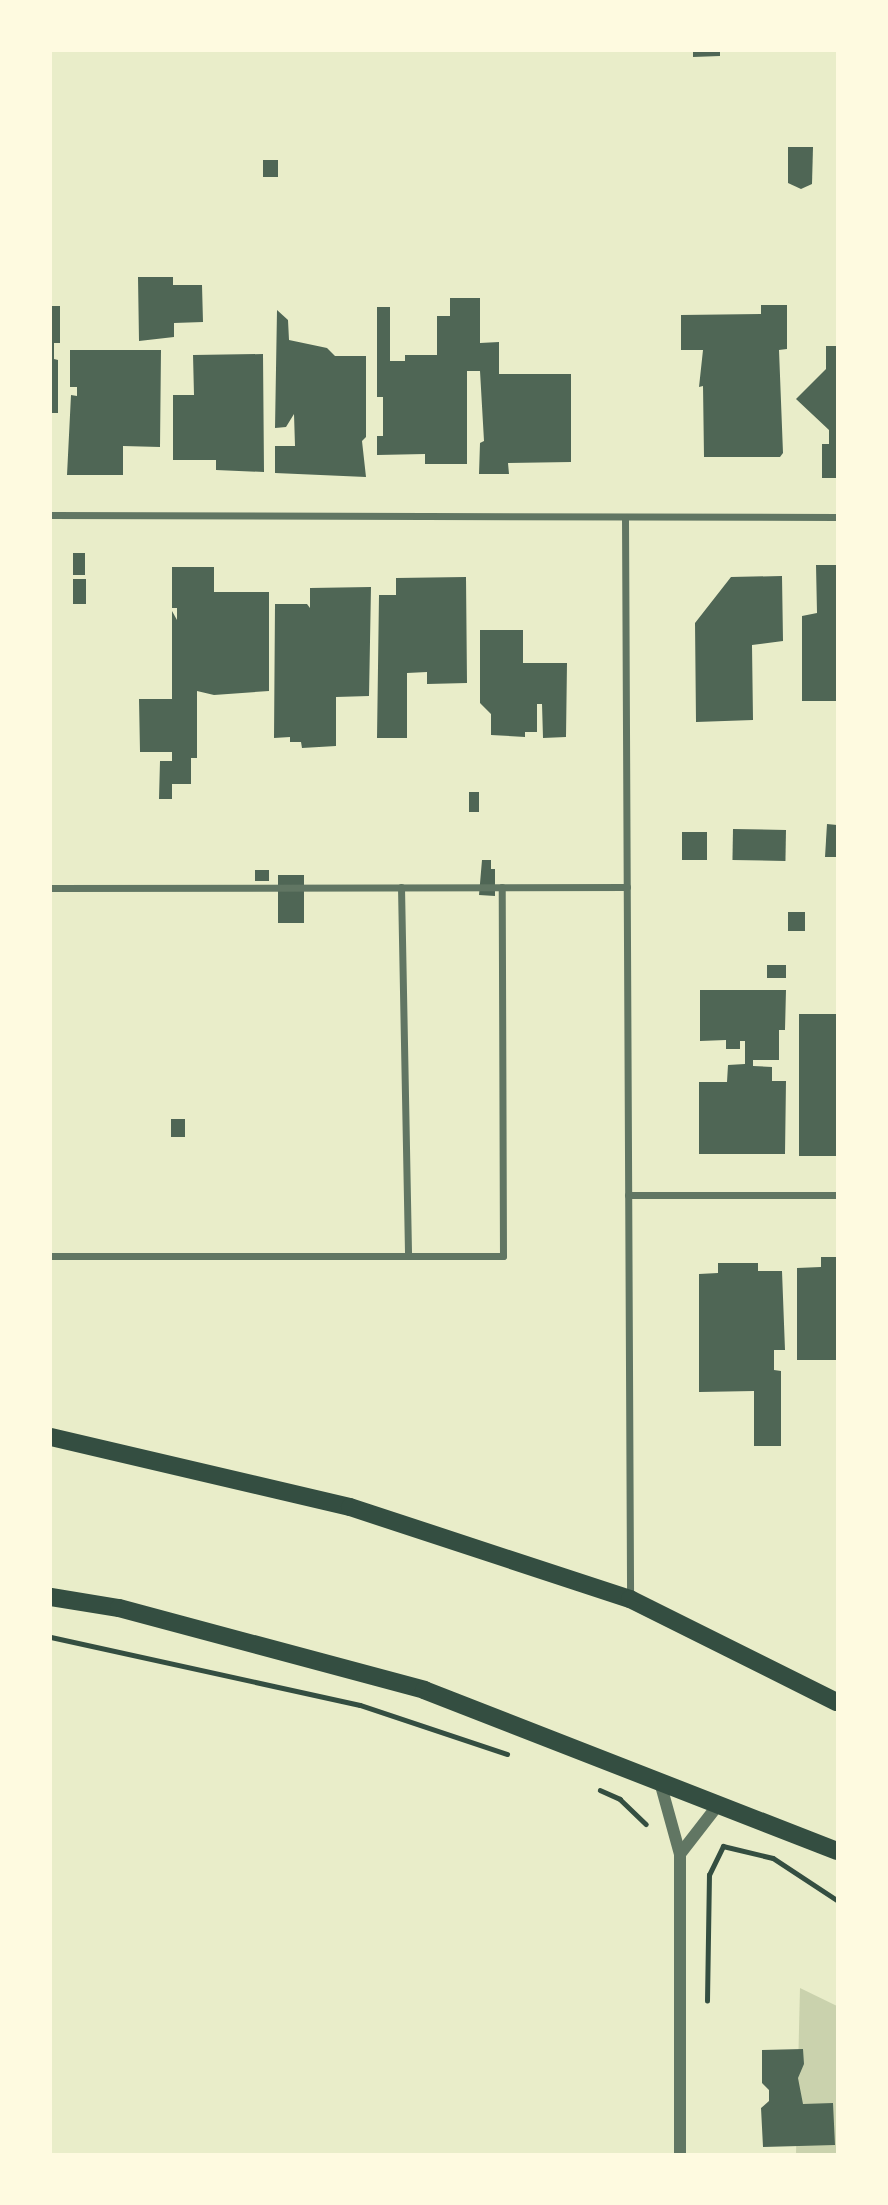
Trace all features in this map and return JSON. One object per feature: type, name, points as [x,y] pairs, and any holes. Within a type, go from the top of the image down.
[{"type":"main road","points":[[51,1437],[350,1507],[630,1599],[837,1702]]},
{"type":"main road","points":[[51,1598],[118,1608],[424,1690],[837,1851]]},
{"type":"street","points":[[51,515],[837,517]]},
{"type":"street","points":[[625,518],[630,1599]]},
{"type":"street","points":[[401,887],[408,1256]]},
{"type":"street","points":[[51,1256],[503,1256],[502,887]]},
{"type":"street","points":[[51,888],[627,887]]},
{"type":"street","points":[[628,1195],[837,1195]]},
{"type":"street","points":[[660,1782],[680,1854],[681,2154]]},
{"type":"street","points":[[680,1854],[718,1805]]},
{"type":"path","points":[[51,1637],[360,1705],[515,1756]]},
{"type":"path","points":[[587,1784],[620,1799],[649,1826]]},
{"type":"path","points":[[706,2015],[709,1875],[723,1846],[773,1858],[837,1900]]},
{"type":"path","points":[[699,1865],[710,1873]]},
{"type":"green space","points":[[800,1988],[837,2006],[837,2154],[796,2154]]},
{"type":"building","points":[[693,51],[720,51],[720,56],[693,57]]},
{"type":"building","points":[[788,147],[813,147],[812,184],[801,189],[788,183]]},
{"type":"building","points":[[263,160],[278,160],[278,177],[263,177]]},
{"type":"building","points":[[138,277],[173,277],[173,285],[202,285],[203,322],[174,323],[174,337],[139,341]]},
{"type":"building","points":[[450,298],[480,298],[480,343],[499,342],[499,374],[571,374],[571,462],[508,463],[509,474],[479,474],[480,443],[484,441],[480,371],[467,371],[467,464],[425,464],[425,454],[377,455],[377,436],[383,436],[383,397],[377,397],[377,307],[390,307],[390,361],[405,361],[405,355],[437,355],[437,316],[450,316]]},
{"type":"building","points":[[761,305],[787,305],[787,349],[779,350],[783,453],[780,457],[704,457],[703,386],[699,387],[703,350],[681,350],[681,315],[761,314]]},
{"type":"building","points":[[51,306],[60,306],[60,343],[54,343],[54,359],[58,360],[58,413],[51,413]]},
{"type":"building","points":[[277,310],[288,320],[289,340],[327,348],[335,356],[366,356],[366,437],[362,441],[366,477],[275,473],[275,446],[295,446],[294,414],[286,427],[275,428]]},
{"type":"building","points":[[826,346],[837,346],[837,478],[822,478],[822,444],[829,444],[829,430],[796,399],[826,369]]},
{"type":"building","points":[[70,350],[161,350],[160,447],[123,446],[123,475],[67,475],[71,395],[77,396],[77,387],[70,387]]},
{"type":"building","points":[[263,354],[264,472],[216,470],[216,460],[173,460],[173,395],[194,395],[193,355]]},
{"type":"building","points":[[73,553],[85,553],[85,575],[73,575]]},
{"type":"building","points":[[816,565],[837,565],[837,701],[802,701],[802,616],[817,613]]},
{"type":"building","points":[[172,567],[214,567],[214,592],[269,592],[269,691],[214,695],[197,691],[197,758],[191,758],[191,784],[172,784],[172,799],[159,799],[160,761],[172,761],[172,752],[140,752],[139,699],[172,699],[172,611],[177,620],[177,608],[172,608]]},
{"type":"building","points":[[782,576],[783,641],[752,645],[753,720],[696,722],[695,623],[731,577]]},
{"type":"building","points":[[466,577],[467,683],[427,684],[427,672],[407,673],[407,738],[377,738],[379,595],[396,595],[396,578]]},
{"type":"building","points":[[73,579],[86,579],[86,604],[73,604]]},
{"type":"building","points":[[371,587],[369,696],[336,697],[336,746],[302,748],[301,742],[290,742],[290,737],[274,738],[275,604],[307,604],[310,608],[310,588]]},
{"type":"building","points":[[480,630],[523,630],[523,663],[567,663],[566,737],[543,738],[542,704],[537,704],[537,732],[525,732],[525,737],[491,735],[491,714],[480,703]]},
{"type":"building","points":[[469,792],[479,792],[479,812],[469,812]]},
{"type":"building","points":[[827,824],[837,825],[837,857],[825,857]]},
{"type":"building","points":[[733,829],[786,830],[785,861],[732,860]]},
{"type":"building","points":[[682,832],[707,832],[707,860],[682,860]]},
{"type":"building","points":[[482,860],[491,860],[491,869],[495,869],[495,896],[479,895]]},
{"type":"building","points":[[255,870],[269,870],[269,881],[255,881]]},
{"type":"building","points":[[278,875],[304,875],[304,923],[278,923]]},
{"type":"building","points":[[788,912],[805,912],[805,931],[788,931]]},
{"type":"building","points":[[767,965],[786,965],[786,978],[767,978]]},
{"type":"building","points":[[700,990],[786,990],[785,1030],[779,1030],[779,1060],[753,1060],[753,1066],[772,1067],[772,1081],[786,1081],[785,1154],[699,1154],[699,1082],[727,1082],[728,1065],[745,1064],[745,1041],[740,1041],[740,1049],[726,1049],[726,1040],[700,1041]]},
{"type":"building","points":[[799,1014],[837,1014],[837,1156],[799,1156]]},
{"type":"building","points":[[171,1119],[185,1119],[185,1137],[171,1137]]},
{"type":"building","points":[[821,1257],[837,1257],[837,1360],[797,1360],[797,1268],[821,1267]]},
{"type":"building","points":[[718,1263],[758,1263],[758,1271],[782,1271],[785,1350],[774,1350],[774,1370],[781,1371],[781,1446],[754,1446],[754,1391],[699,1392],[699,1274],[718,1273]]},
{"type":"building","points":[[803,2049],[804,2064],[798,2078],[803,2104],[833,2103],[835,2145],[763,2147],[761,2108],[769,2101],[769,2090],[762,2083],[762,2050]]}]
